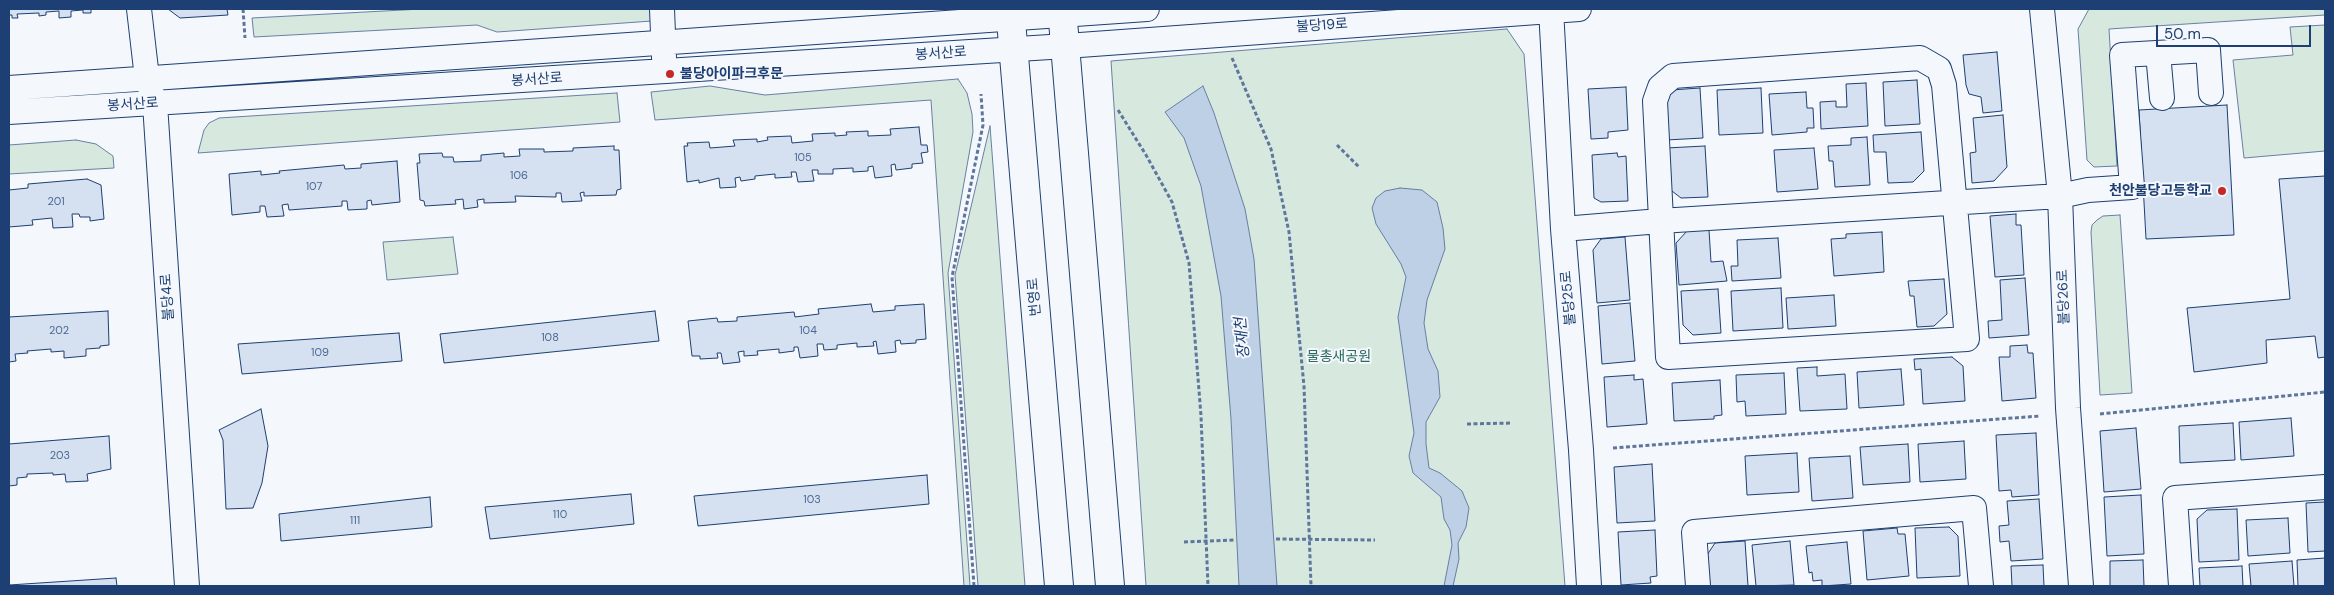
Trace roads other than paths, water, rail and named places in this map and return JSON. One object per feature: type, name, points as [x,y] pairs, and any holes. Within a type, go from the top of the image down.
[{"type":"main road","points":[[1062,12],[1110,586]]},
{"type":"main road","name":"번영로","points":[[1010,14],[1059,586]]},
{"type":"street","name":"불당4로","points":[[139,9],[147,78],[155,104],[187,586]]},
{"type":"street","points":[[662,9],[665,72]]},
{"type":"street","points":[[1010,14],[1147,9]]},
{"type":"street","name":"불당19로","points":[[1066,46],[1579,9]]},
{"type":"street","name":"불당26로","points":[[2042,9],[2060,196],[2068,408],[2081,586]]},
{"type":"street","name":"불당25로","points":[[1551,10],[1563,229],[1581,450],[1589,586]]},
{"type":"street","name":"봉서산로","points":[[9,88],[664,42],[1010,14]]},
{"type":"street","name":"봉서산로","points":[[9,112],[1066,46]]},
{"type":"street","points":[[1563,229],[1660,220],[2060,196],[2088,190],[2132,187],[2122,55],[2208,50],[2212,93]]},
{"type":"street","points":[[2158,53],[2162,98]]},
{"type":"street","points":[[1920,58],[1939,69],[1944,85],[1955,203],[1967,339],[1668,357],[1654,101],[1660,87],[1673,76],[1920,58]]},
{"type":"street","points":[[2181,586],[2175,498],[2325,487]]},
{"type":"street","points":[[1698,586],[1694,532],[1974,508],[1981,586]]},
{"type":"water","name":"장재천","points":[[1203,86],[1214,113],[1245,209],[1254,259],[1277,586],[1239,586],[1231,419],[1221,296],[1201,186],[1184,138],[1165,112]]},
{"type":"water","points":[[1400,188],[1422,190],[1437,202],[1443,228],[1445,249],[1427,300],[1424,323],[1428,349],[1438,371],[1440,397],[1426,422],[1426,444],[1429,468],[1440,473],[1462,491],[1469,508],[1466,527],[1458,543],[1459,559],[1453,586],[1444,586],[1452,545],[1450,530],[1444,519],[1441,497],[1413,473],[1409,456],[1414,433],[1398,317],[1406,277],[1401,264],[1376,224],[1372,208],[1376,198],[1385,191]]},
{"type":"place","name":"불당아이파크후문","points":[[670,74]]},
{"type":"place","name":"천안불당고등학교","points":[[2222,191]]},
{"type":"park label","name":"물총새공원","points":[[1339,357]]}]
